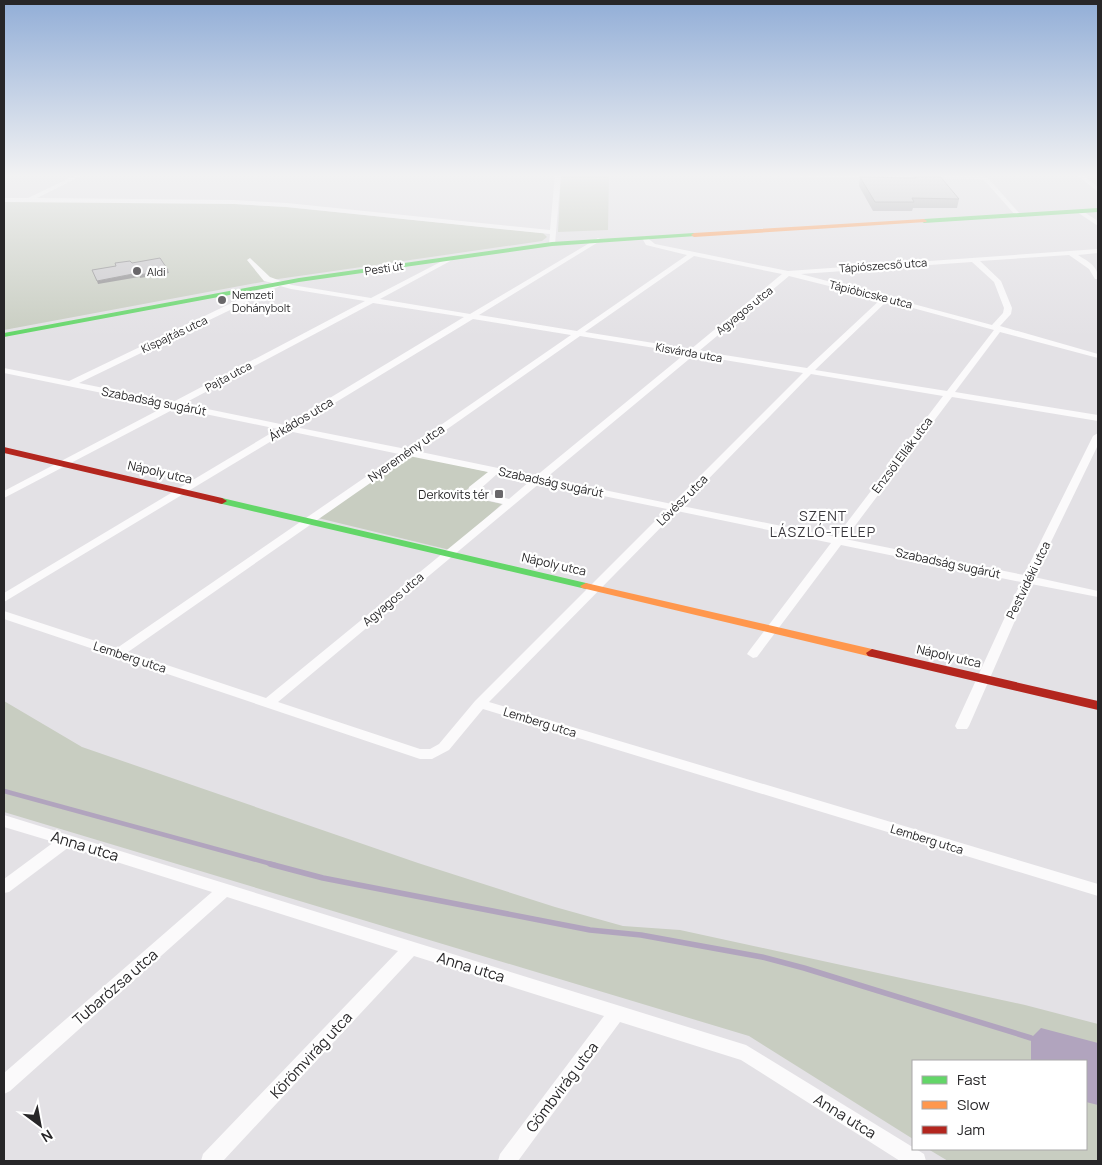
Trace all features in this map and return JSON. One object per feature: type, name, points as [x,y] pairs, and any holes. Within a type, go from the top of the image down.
[{"type":"main road","name":"Pesti út","points":[[4,335],[279,284],[552,244],[801,228]]},
{"type":"main road","name":"Nápoly utca","points":[[4,450],[1098,706]]},
{"type":"street","points":[[515,228],[553,232]]},
{"type":"street","points":[[552,244],[553,228]]},
{"type":"street","name":"Tápióbicske utca","points":[[645,238],[648,244],[653,246],[788,274],[886,298],[1098,356]]},
{"type":"street","name":"Árkádos utca","points":[[4,598],[598,240]]},
{"type":"street","name":"Tápiószecső utca","points":[[788,274],[1098,251]]},
{"type":"street","points":[[1071,253],[1092,268],[1098,277]]},
{"type":"street","name":"Nyeremény utca","points":[[119,653],[693,254]]},
{"type":"street","name":"Pajta utca","points":[[4,495],[452,258]]},
{"type":"street","name":"Enzsöl Ellák utca","points":[[753,654],[1007,314],[1008,308],[999,285],[973,259]]},
{"type":"street","points":[[250,260],[267,279],[279,284]]},
{"type":"street","name":"Agyagos utca","points":[[537,479],[788,274]]},
{"type":"street","name":"Kisvárda utca","points":[[279,284],[691,353],[1098,418]]},
{"type":"street","name":"Kispajtás utca","points":[[69,384],[279,284]]},
{"type":"street","name":"Lövész utca","points":[[480,704],[808,372],[886,298]]},
{"type":"street","name":"Szabadság sugárút","points":[[4,370],[1098,594]]},
{"type":"street","name":"Pestvidéki utca","points":[[962,726],[1027,580],[1098,436]]},
{"type":"street","points":[[496,470],[472,489],[473,492],[477,495],[514,498],[537,479]]},
{"type":"street","name":"Agyagos utca","points":[[268,703],[514,498]]},
{"type":"street","name":"Lemberg utca","points":[[4,615],[420,754],[432,754],[444,747],[480,704],[1098,890]]},
{"type":"street","name":"Anna utca","points":[[4,822],[226,889],[746,1053],[917,1161]]},
{"type":"street","points":[[4,887],[67,841]]},
{"type":"street","name":"Tubarózsa utca","points":[[4,1085],[226,889]]},
{"type":"street","name":"Körömvirág utca","points":[[210,1161],[412,948]]},
{"type":"street","name":"Gömbvirág utca","points":[[507,1161],[617,1012]]},
{"type":"shaded area","points":[[4,228],[497,228],[543,233],[547,237],[542,241],[278,279],[4,330]]},
{"type":"shaded area","points":[[558,228],[608,228],[608,230],[558,232]]},
{"type":"shaded area","points":[[415,456],[489,472],[460,495],[502,504],[450,550],[318,518],[404,458]]},
{"type":"shaded area","points":[[4,701],[82,747],[418,863],[555,907],[623,926],[680,930],[1025,1005],[1098,1024],[1098,1161],[948,1161],[930,1150],[1087,1150],[1087,1060],[912,1060],[912,1138],[749,1036],[4,812]]},
{"type":"shaded area","points":[[1041,1028],[1098,1043],[1098,1105],[1087,1102],[1087,1060],[1031,1060],[1031,1038]]},
{"type":"building","name":"Aldi","points":[[160,258],[168,270],[139,275],[138,273],[97,281],[92,270],[116,266],[115,263],[130,261],[132,263]]},
{"type":"waterway","points":[[4,791],[275,865]]},
{"type":"waterway","points":[[270,864],[323,878],[590,930],[641,935],[762,957],[804,968],[1031,1038]]},
{"type":"traffic: fast","points":[[4,335],[299,280],[552,244],[694,235]]},
{"type":"traffic: fast","points":[[222,501],[586,586]]},
{"type":"traffic: slow","points":[[694,235],[803,228]]},
{"type":"traffic: slow","points":[[586,586],[872,653]]},
{"type":"traffic: jam","points":[[4,450],[222,501]]},
{"type":"traffic: jam","points":[[872,653],[1098,706]]},
{"type":"place","name":"Aldi","points":[[137,271]]},
{"type":"place","name":"Nemzeti Dohánybolt","points":[[222,300]]},
{"type":"place","name":"Derkovits tér","points":[[499,494]]},
{"type":"district","name":"SZENT LÁSZLÓ-TELEP","points":[[823,524]]}]
